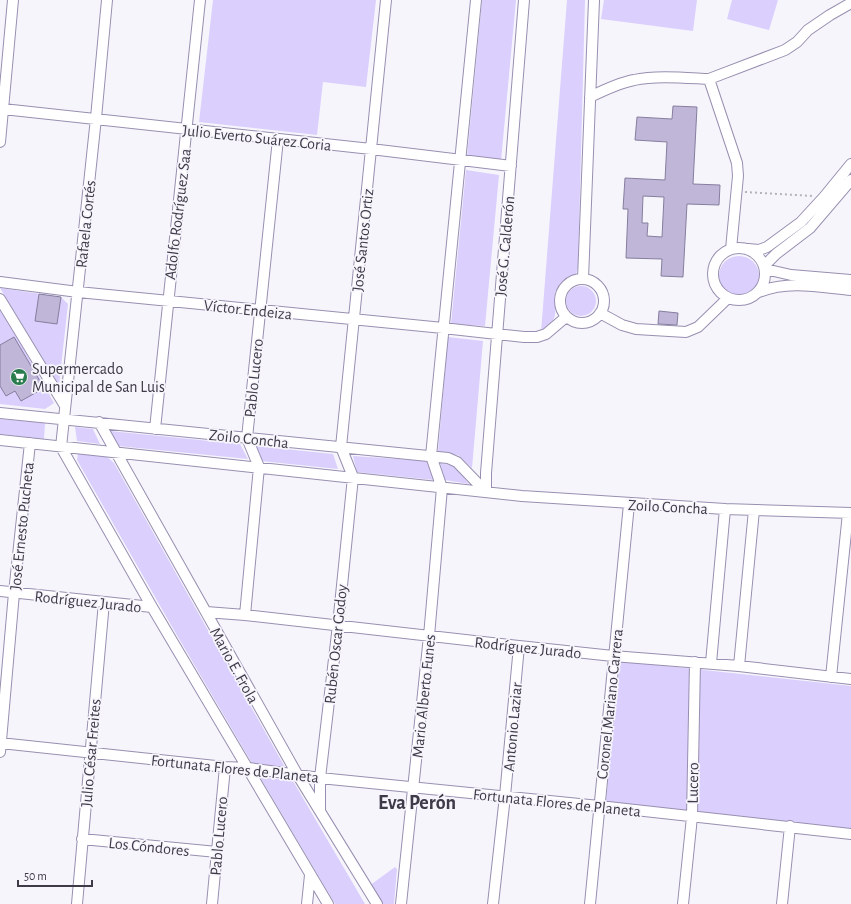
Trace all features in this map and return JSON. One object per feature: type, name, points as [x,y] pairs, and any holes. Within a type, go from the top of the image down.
[{"type":"street","points":[[0,142],[13,0]]},
{"type":"street","name":"Rafaela Cortés","points":[[61,447],[107,0]]},
{"type":"street","name":"Adolfo Rodríguez Saa","points":[[155,428],[167,301],[200,0]]},
{"type":"street","name":"José Santos Ortiz","points":[[353,478],[341,447],[386,0]]},
{"type":"street","points":[[442,488],[431,456],[476,0]]},
{"type":"street","name":"José G. Calderón","points":[[486,492],[486,473],[496,335],[524,0]]},
{"type":"street","points":[[583,279],[594,0]]},
{"type":"street","points":[[590,97],[621,83],[635,79],[710,79],[785,50],[797,42],[808,30],[851,3]]},
{"type":"street","points":[[710,79],[737,163],[738,176],[731,249]]},
{"type":"street","name":"Julio Everto Suárez Coria","points":[[3,109],[96,118],[461,159],[511,166]]},
{"type":"street","name":"Pablo Lucero","points":[[245,615],[259,467],[247,438],[278,139]]},
{"type":"street","points":[[851,164],[801,222],[774,243],[758,250],[741,248],[731,249],[718,258],[714,265],[713,272],[713,280],[716,288],[721,294],[734,300],[748,299],[770,287],[784,285],[851,290]]},
{"type":"street","points":[[764,267],[776,254],[810,228],[851,180]]},
{"type":"street","points":[[746,249],[757,255],[764,267],[764,281],[759,292]]},
{"type":"street","points":[[764,267],[791,275],[851,280]]},
{"type":"street","points":[[583,279],[589,280],[595,284],[603,294],[603,307],[600,313],[590,322],[584,323],[577,323],[566,316],[560,305],[560,298],[565,286],[570,282],[583,279]]},
{"type":"street","name":"Víctor Endeiza","points":[[0,282],[78,292],[524,337],[537,337],[546,334],[566,316]]},
{"type":"street","points":[[600,313],[622,325],[636,329],[686,332],[698,327],[728,298]]},
{"type":"street","points":[[0,299],[65,406]]},
{"type":"street","name":"Zoilo Concha","points":[[0,413],[448,458],[457,462],[486,492]]},
{"type":"street","name":"Mario E. Frola","points":[[99,422],[115,453],[297,774],[377,904]]},
{"type":"street","name":"Zoilo Concha","points":[[0,440],[522,496],[628,504],[850,513]]},
{"type":"street","name":"José Ernesto Pucheta","points":[[0,746],[30,443]]},
{"type":"street","points":[[61,447],[152,607],[328,904]]},
{"type":"street","name":"Rubén Oscar Godoy","points":[[320,810],[320,778],[353,478]]},
{"type":"street","name":"Mario Alberto Funes","points":[[401,904],[429,636],[442,488]]},
{"type":"street","name":"Coronel Mariano Carrera","points":[[590,904],[628,504]]},
{"type":"street","points":[[711,663],[725,509]]},
{"type":"street","points":[[739,666],[754,510]]},
{"type":"street","points":[[831,677],[850,513]]},
{"type":"street","name":"Rodríguez Jurado","points":[[0,591],[152,607]]},
{"type":"street","name":"Julio César Freites","points":[[76,904],[104,602]]},
{"type":"street","name":"Rodríguez Jurado","points":[[206,612],[338,625],[614,656],[711,663],[851,679]]},
{"type":"street","name":"Antonio Laziar","points":[[493,904],[519,646]]},
{"type":"street","name":"Lucero","points":[[683,904],[692,817],[695,662]]},
{"type":"street","name":"Fortunata Flores de Planeta","points":[[0,746],[90,752],[225,767],[248,768],[320,778],[413,786],[692,817],[790,826],[851,834]]},
{"type":"street","name":"Pablo Lucero","points":[[212,904],[225,767]]},
{"type":"street","points":[[782,904],[790,826]]},
{"type":"street","name":"Los Cóndores","points":[[82,839],[217,852]]},
{"type":"street","points":[[307,904],[310,875]]},
{"type":"path","points":[[736,191],[824,197]]},
{"type":"shaded area","points":[[213,0],[376,0],[366,87],[323,82],[317,135],[199,122]]},
{"type":"shaded area","points":[[482,0],[516,0],[501,161],[467,157]]},
{"type":"shaded area","points":[[567,0],[585,0],[578,267],[576,274],[568,277],[555,292],[554,318],[548,327],[541,332]]},
{"type":"shaded area","points":[[604,0],[697,0],[693,31],[601,19]]},
{"type":"shaded area","points":[[732,0],[778,0],[769,30],[727,19]]},
{"type":"shaded area","points":[[466,170],[499,175],[485,326],[451,324]]},
{"type":"shaded area","points":[[743,256],[750,259],[756,265],[759,276],[758,284],[750,293],[743,296],[735,296],[728,293],[720,284],[719,272],[722,265],[731,257]]},
{"type":"shaded area","points":[[581,286],[591,291],[596,301],[591,311],[581,316],[571,311],[566,301],[571,291]]},
{"type":"shaded area","points":[[0,288],[61,297],[68,304],[59,385]]},
{"type":"shaded area","name":"Supermercado Municipal de San Luis","points":[[0,309],[2,310],[54,403],[45,409],[0,404]]},
{"type":"shaded area","points":[[448,337],[483,341],[472,468],[458,455],[438,452]]},
{"type":"shaded area","points":[[0,419],[45,423],[44,439],[0,434]]},
{"type":"shaded area","points":[[75,427],[93,429],[100,444],[77,441]]},
{"type":"shaded area","points":[[110,431],[240,444],[248,459],[118,446]]},
{"type":"shaded area","points":[[256,446],[333,454],[338,469],[261,461]]},
{"type":"shaded area","points":[[78,453],[105,455],[114,463],[286,769],[253,765],[77,460]]},
{"type":"shaded area","points":[[353,456],[428,461],[434,480],[357,472]]},
{"type":"shaded area","points":[[440,463],[450,465],[457,469],[469,484],[445,480]]},
{"type":"shaded area","points":[[620,661],[851,686],[851,832],[606,802]]},
{"type":"shaded area","points":[[260,777],[293,781],[365,904],[335,904]]},
{"type":"shaded area","points":[[395,867],[397,869],[394,904],[380,904],[369,886]]},
{"type":"building","points":[[673,106],[697,107],[693,184],[720,185],[719,205],[687,204],[683,277],[661,276],[662,259],[626,258],[628,209],[623,209],[625,178],[665,180],[667,142],[635,140],[637,117],[672,119]],"holes":[[[643,196],[664,197],[662,237],[647,236],[648,223],[642,223]]]},
{"type":"building","points":[[39,294],[61,297],[57,324],[35,321]]},
{"type":"building","points":[[659,311],[678,313],[677,325],[658,324]]},
{"type":"building","name":"Supermercado Municipal de San Luis","points":[[14,337],[44,388],[21,401],[15,391],[6,396],[0,386],[0,345]]},
{"type":"place","name":"Supermercado Municipal de San Luis","points":[[19,377]]},
{"type":"district","name":"Eva Perón","points":[[417,802]]}]
